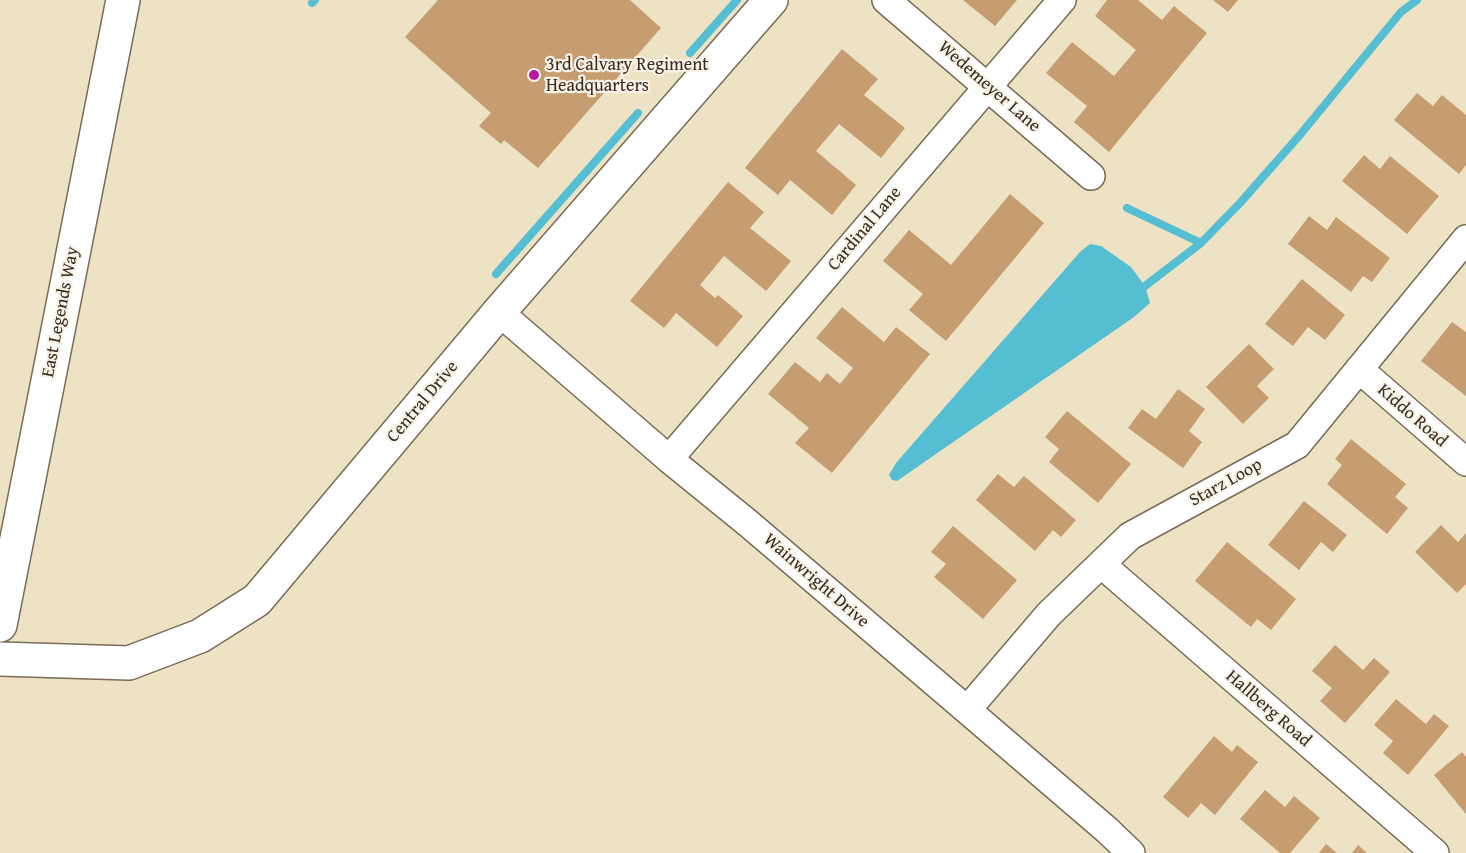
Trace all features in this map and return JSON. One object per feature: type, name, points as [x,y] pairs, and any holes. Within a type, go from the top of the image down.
[{"type":"street","name":"East Legends Way","points":[[0,625],[123,0]]},
{"type":"street","name":"Central Drive","points":[[0,659],[129,663],[200,636],[257,600],[499,312],[771,0]]},
{"type":"street","name":"Wedemeyer Lane","points":[[886,0],[1091,176]]},
{"type":"street","name":"Cardinal Lane","points":[[669,459],[1062,0]]},
{"type":"street","name":"Starz Loop","points":[[967,710],[1049,614],[1130,536],[1296,445],[1466,239]]},
{"type":"street","name":"Wainwright Drive","points":[[499,312],[669,459],[749,524],[967,710],[1131,853]]},
{"type":"street","name":"Kiddo Road","points":[[1359,369],[1466,462]]},
{"type":"street","name":"Hallberg Road","points":[[1101,564],[1435,853]]},
{"type":"water","points":[[1090,244],[1101,246],[1131,267],[1145,286],[1150,303],[1134,317],[897,481],[892,480],[889,475],[896,463],[1080,252]]},
{"type":"building","name":"3rd Calvary Regiment Headquarters","points":[[438,0],[630,0],[661,28],[538,168],[504,140],[501,144],[479,126],[491,113],[405,37]]},
{"type":"building","points":[[963,0],[1017,0],[995,26]]},
{"type":"building","points":[[1107,0],[1138,0],[1162,20],[1174,6],[1207,33],[1109,152],[1074,122],[1087,106],[1046,73],[1072,42],[1114,76],[1136,50],[1095,16]]},
{"type":"building","points":[[1213,0],[1238,0],[1228,12]]},
{"type":"building","points":[[842,49],[878,79],[864,95],[905,128],[881,158],[839,124],[816,151],[856,185],[832,215],[790,180],[778,195],[745,168]]},
{"type":"building","points":[[1417,93],[1433,106],[1442,95],[1466,115],[1466,165],[1459,174],[1394,120]]},
{"type":"building","points":[[1364,155],[1380,169],[1390,156],[1439,196],[1407,234],[1342,181]]},
{"type":"building","points":[[728,182],[764,212],[750,228],[791,261],[766,291],[724,256],[700,285],[715,298],[718,295],[743,316],[717,347],[676,313],[664,328],[630,301]]},
{"type":"building","points":[[1010,194],[1044,223],[946,341],[909,310],[923,294],[883,261],[909,230],[951,265]]},
{"type":"building","points":[[1309,216],[1327,230],[1336,217],[1390,258],[1372,282],[1363,276],[1351,292],[1288,244]]},
{"type":"building","points":[[1302,279],[1345,315],[1325,340],[1308,327],[1293,346],[1265,324]]},
{"type":"building","points":[[842,307],[884,342],[896,327],[930,354],[832,473],[795,443],[809,428],[768,394],[795,362],[820,382],[827,373],[840,384],[853,368],[816,338]]},
{"type":"building","points":[[1452,322],[1466,332],[1466,396],[1421,361]]},
{"type":"building","points":[[1249,344],[1274,369],[1257,386],[1269,398],[1243,424],[1206,387]]},
{"type":"building","points":[[1178,389],[1205,409],[1189,431],[1202,442],[1183,468],[1128,428],[1142,409],[1156,419]]},
{"type":"building","points":[[1067,411],[1131,464],[1098,503],[1049,462],[1059,449],[1045,437]]},
{"type":"building","points":[[1351,439],[1406,484],[1395,497],[1408,508],[1387,534],[1327,484],[1342,465],[1335,459]]},
{"type":"building","points":[[998,474],[1014,487],[1024,476],[1076,520],[1061,537],[1053,530],[1035,551],[976,500]]},
{"type":"building","points":[[1304,501],[1347,535],[1333,552],[1321,542],[1299,570],[1268,545]]},
{"type":"building","points":[[1441,525],[1458,542],[1466,533],[1466,584],[1457,593],[1415,552]]},
{"type":"building","points":[[953,526],[1017,580],[983,619],[934,577],[946,564],[931,552]]},
{"type":"building","points":[[1227,542],[1296,599],[1271,630],[1257,619],[1251,627],[1195,581]]},
{"type":"building","points":[[1335,645],[1363,670],[1374,658],[1390,672],[1345,723],[1320,701],[1332,688],[1312,671]]},
{"type":"building","points":[[1396,699],[1426,724],[1434,714],[1449,726],[1408,775],[1383,753],[1393,741],[1374,725]]},
{"type":"building","points":[[1214,736],[1232,752],[1237,745],[1258,762],[1215,815],[1201,803],[1188,818],[1163,797]]},
{"type":"building","points":[[1462,752],[1466,757],[1466,814],[1434,775]]},
{"type":"building","points":[[1265,790],[1285,807],[1294,796],[1320,818],[1290,853],[1280,853],[1240,819]]},
{"type":"building","points":[[1326,844],[1337,853],[1319,853]]},
{"type":"building","points":[[1358,845],[1367,853],[1352,853]]},
{"type":"waterway","points":[[312,3],[315,0]]},
{"type":"waterway","points":[[690,53],[737,0]]},
{"type":"waterway","points":[[1127,208],[1201,243],[1299,136],[1401,12],[1417,0]]},
{"type":"waterway","points":[[496,274],[638,113]]},
{"type":"waterway","points":[[1145,286],[1201,243]]},
{"type":"place","name":"3rd Calvary Regiment Headquarters","points":[[534,75]]}]
